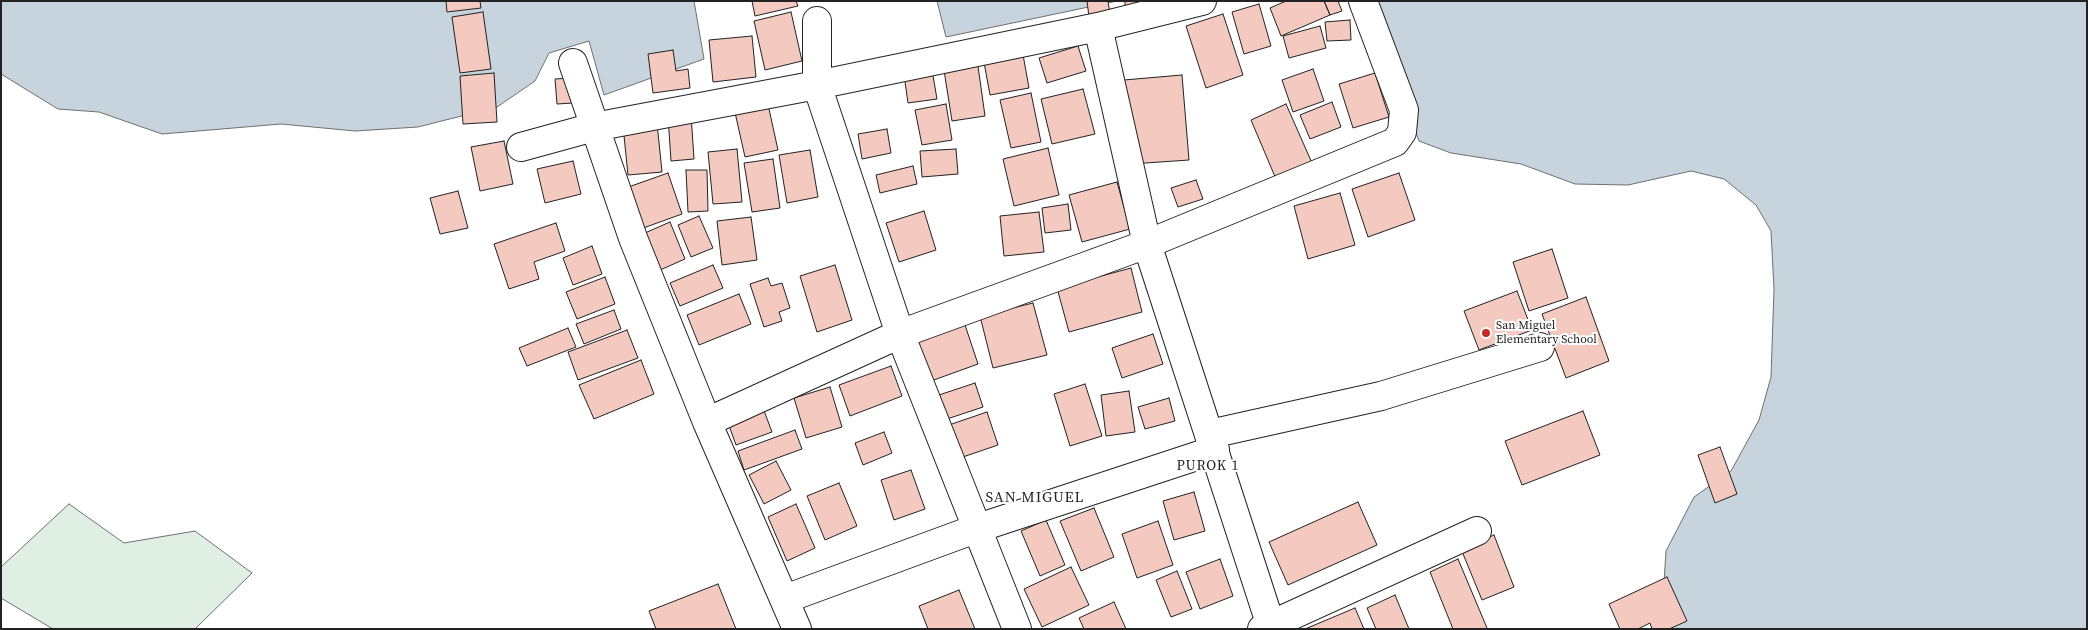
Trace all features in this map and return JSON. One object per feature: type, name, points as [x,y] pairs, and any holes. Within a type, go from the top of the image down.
[{"type":"street","points":[[521,147],[594,127],[817,85],[1098,28],[1202,1]]},
{"type":"street","points":[[708,422],[900,334],[1147,244],[1386,146],[1399,138],[1402,132],[1404,110],[1363,1]]},
{"type":"street","points":[[817,21],[817,85],[900,334],[1017,629]]},
{"type":"street","points":[[1098,28],[1147,244],[1213,442],[1268,628],[1477,531]]},
{"type":"street","points":[[573,63],[633,238],[708,422],[798,629]]},
{"type":"street","points":[[785,599],[1213,442],[1381,396],[1540,347]]},
{"type":"green space","points":[[69,504],[124,543],[195,531],[252,573],[195,629],[53,629],[1,598],[1,567]]},
{"type":"shaded area","points":[[1,1],[694,1],[704,59],[604,95],[589,41],[549,53],[535,81],[497,107],[418,127],[355,131],[281,124],[162,134],[99,112],[58,109],[1,74]]},
{"type":"shaded area","points":[[937,1],[1117,1],[946,37]]},
{"type":"shaded area","points":[[1366,1],[2087,1],[2087,629],[1661,629],[1666,551],[1694,497],[1731,471],[1759,420],[1771,377],[1774,289],[1771,231],[1756,205],[1724,179],[1691,171],[1628,185],[1575,184],[1521,164],[1451,153],[1419,141]]},
{"type":"building","points":[[446,1],[480,1],[481,8],[447,12]]},
{"type":"building","points":[[752,1],[796,1],[798,6],[755,16]]},
{"type":"building","points":[[1087,1],[1108,1],[1110,14],[1089,17]]},
{"type":"building","points":[[1125,1],[1154,1],[1125,6]]},
{"type":"building","points":[[1286,1],[1324,1],[1330,15],[1281,36],[1270,8]]},
{"type":"building","points":[[1324,1],[1338,1],[1342,11],[1330,15]]},
{"type":"building","points":[[1259,4],[1271,46],[1244,54],[1232,12]]},
{"type":"building","points":[[483,12],[491,69],[460,73],[452,17]]},
{"type":"building","points":[[791,12],[802,61],[765,70],[754,21]]},
{"type":"building","points":[[1223,14],[1243,75],[1206,88],[1186,26]]},
{"type":"building","points":[[1350,20],[1351,40],[1327,41],[1325,22]]},
{"type":"building","points":[[1320,26],[1326,48],[1289,58],[1283,36]]},
{"type":"building","points":[[752,36],[756,77],[713,82],[709,40]]},
{"type":"building","points":[[1078,46],[1086,71],[1047,83],[1039,58]]},
{"type":"building","points":[[1022,49],[1029,88],[990,95],[983,57]]},
{"type":"building","points":[[673,50],[676,71],[688,69],[690,88],[653,93],[648,54]]},
{"type":"building","points":[[977,59],[985,116],[952,121],[943,64]]},
{"type":"building","points":[[1313,69],[1324,101],[1293,112],[1282,80]]},
{"type":"building","points":[[932,70],[937,99],[908,103],[904,75]]},
{"type":"building","points":[[494,73],[497,122],[463,124],[460,76]]},
{"type":"building","points":[[1375,73],[1389,117],[1353,128],[1339,84]]},
{"type":"building","points":[[1182,75],[1189,160],[1131,164],[1124,80]]},
{"type":"building","points":[[571,78],[573,103],[557,104],[555,79]]},
{"type":"building","points":[[1083,89],[1095,134],[1052,144],[1041,99]]},
{"type":"building","points":[[1031,93],[1041,142],[1011,148],[1000,100]]},
{"type":"building","points":[[767,100],[778,150],[745,157],[734,108]]},
{"type":"building","points":[[1332,102],[1341,127],[1310,139],[1300,115]]},
{"type":"building","points":[[946,104],[952,140],[922,145],[915,110]]},
{"type":"building","points":[[1286,104],[1312,163],[1276,179],[1251,120]]},
{"type":"building","points":[[691,114],[694,159],[671,161],[668,116]]},
{"type":"building","points":[[657,123],[662,172],[628,175],[623,126]]},
{"type":"building","points":[[887,129],[891,153],[862,159],[858,134]]},
{"type":"building","points":[[504,141],[513,184],[480,191],[471,147]]},
{"type":"building","points":[[1048,148],[1059,195],[1014,206],[1003,159]]},
{"type":"building","points":[[737,149],[742,202],[713,204],[708,152]]},
{"type":"building","points":[[956,149],[958,174],[922,177],[920,151]]},
{"type":"building","points":[[810,150],[818,197],[787,203],[779,155]]},
{"type":"building","points":[[773,159],[780,208],[752,212],[744,163]]},
{"type":"building","points":[[573,161],[581,194],[545,203],[537,169]]},
{"type":"building","points":[[913,166],[917,184],[880,193],[876,175]]},
{"type":"building","points":[[686,170],[707,170],[708,211],[688,212]]},
{"type":"building","points":[[668,173],[682,214],[635,231],[620,190]]},
{"type":"building","points":[[1399,173],[1415,220],[1368,237],[1352,189]]},
{"type":"building","points":[[1196,180],[1203,199],[1178,207],[1171,188]]},
{"type":"building","points":[[1117,182],[1130,229],[1082,242],[1069,195]]},
{"type":"building","points":[[458,191],[468,228],[440,234],[430,198]]},
{"type":"building","points":[[1340,193],[1355,245],[1308,259],[1294,206]]},
{"type":"building","points":[[1068,204],[1071,230],[1045,233],[1042,208]]},
{"type":"building","points":[[924,211],[936,250],[899,262],[886,223]]},
{"type":"building","points":[[1039,212],[1044,252],[1004,256],[1000,216]]},
{"type":"building","points":[[699,216],[713,248],[691,257],[678,225]]},
{"type":"building","points":[[751,217],[757,260],[722,265],[717,221]]},
{"type":"building","points":[[670,222],[685,259],[660,270],[645,233]]},
{"type":"building","points":[[556,223],[565,251],[534,262],[539,279],[509,289],[494,244]]},
{"type":"building","points":[[592,246],[602,274],[573,285],[563,258]]},
{"type":"building","points":[[1552,249],[1568,298],[1529,311],[1513,262]]},
{"type":"building","points":[[713,265],[723,288],[680,306],[670,283]]},
{"type":"building","points":[[835,265],[852,320],[817,332],[800,276]]},
{"type":"building","points":[[1131,268],[1142,312],[1069,332],[1057,288]]},
{"type":"building","points":[[605,277],[615,304],[577,319],[566,292]]},
{"type":"building","points":[[768,278],[771,286],[782,283],[790,308],[779,312],[782,321],[764,327],[750,284]]},
{"type":"building","points":[[1517,291],[1532,330],[1479,350],[1464,311]]},
{"type":"building","points":[[739,294],[751,324],[699,345],[687,315]]},
{"type":"building","points":[[1586,297],[1609,361],[1566,378],[1542,314]]},
{"type":"building","points":[[1033,303],[1047,355],[993,368],[980,316]]},
{"type":"building","points":[[614,310],[621,329],[584,344],[576,324]]},
{"type":"building","points":[[964,322],[978,364],[931,381],[917,339]]},
{"type":"building","points":[[568,328],[576,347],[527,366],[519,348]]},
{"type":"building","points":[[627,330],[638,358],[578,380],[568,352]]},
{"type":"building","points":[[1153,334],[1163,364],[1122,378],[1112,348]]},
{"type":"building","points":[[641,360],[654,394],[594,419],[579,385]]},
{"type":"building","points":[[891,366],[902,396],[850,416],[839,385]]},
{"type":"building","points":[[975,383],[983,407],[944,420],[936,396]]},
{"type":"building","points":[[1085,384],[1102,436],[1070,446],[1054,394]]},
{"type":"building","points":[[830,387],[842,427],[806,438],[794,398]]},
{"type":"building","points":[[1129,391],[1135,432],[1106,436],[1101,395]]},
{"type":"building","points":[[1169,398],[1175,421],[1145,429],[1138,407]]},
{"type":"building","points":[[763,408],[772,432],[736,445],[727,420]]},
{"type":"building","points":[[1583,411],[1600,455],[1522,485],[1505,441]]},
{"type":"building","points":[[987,412],[998,445],[954,460],[943,427]]},
{"type":"building","points":[[795,430],[802,449],[744,470],[738,451]]},
{"type":"building","points":[[884,432],[892,453],[863,465],[855,443]]},
{"type":"building","points":[[1720,447],[1737,494],[1715,503],[1698,455]]},
{"type":"building","points":[[776,461],[791,490],[764,504],[749,475]]},
{"type":"building","points":[[911,470],[925,509],[894,520],[881,480]]},
{"type":"building","points":[[839,483],[857,526],[825,540],[807,496]]},
{"type":"building","points":[[1194,492],[1205,531],[1174,540],[1163,501]]},
{"type":"building","points":[[1358,502],[1377,545],[1288,585],[1269,542]]},
{"type":"building","points":[[796,504],[815,548],[787,561],[768,517]]},
{"type":"building","points":[[1094,508],[1114,557],[1081,571],[1060,521]]},
{"type":"building","points":[[1046,520],[1065,565],[1040,576],[1021,531]]},
{"type":"building","points":[[1158,521],[1173,565],[1137,578],[1122,534]]},
{"type":"building","points":[[1494,535],[1514,587],[1482,600],[1461,549]]},
{"type":"building","points":[[1220,559],[1233,596],[1200,609],[1186,572]]},
{"type":"building","points":[[1458,559],[1486,629],[1453,629],[1430,572]]},
{"type":"building","points":[[1071,567],[1089,605],[1042,627],[1024,589]]},
{"type":"building","points":[[1177,571],[1192,609],[1171,617],[1156,580]]},
{"type":"building","points":[[1667,577],[1687,621],[1669,629],[1652,629],[1650,623],[1638,629],[1620,629],[1609,604]]},
{"type":"building","points":[[718,584],[736,629],[656,629],[649,611]]},
{"type":"building","points":[[959,590],[975,629],[928,629],[919,606]]},
{"type":"building","points":[[1395,595],[1409,629],[1376,629],[1367,608]]},
{"type":"building","points":[[1114,602],[1126,629],[1084,629],[1079,618]]},
{"type":"building","points":[[1355,608],[1364,629],[1305,629]]},
{"type":"place","name":"San Miguel Elementary School","points":[[1486,333]]},
{"type":"district","name":"PUROK 1","points":[[1208,466]]},
{"type":"district","name":"SAN MIGUEL","points":[[1035,498]]}]
